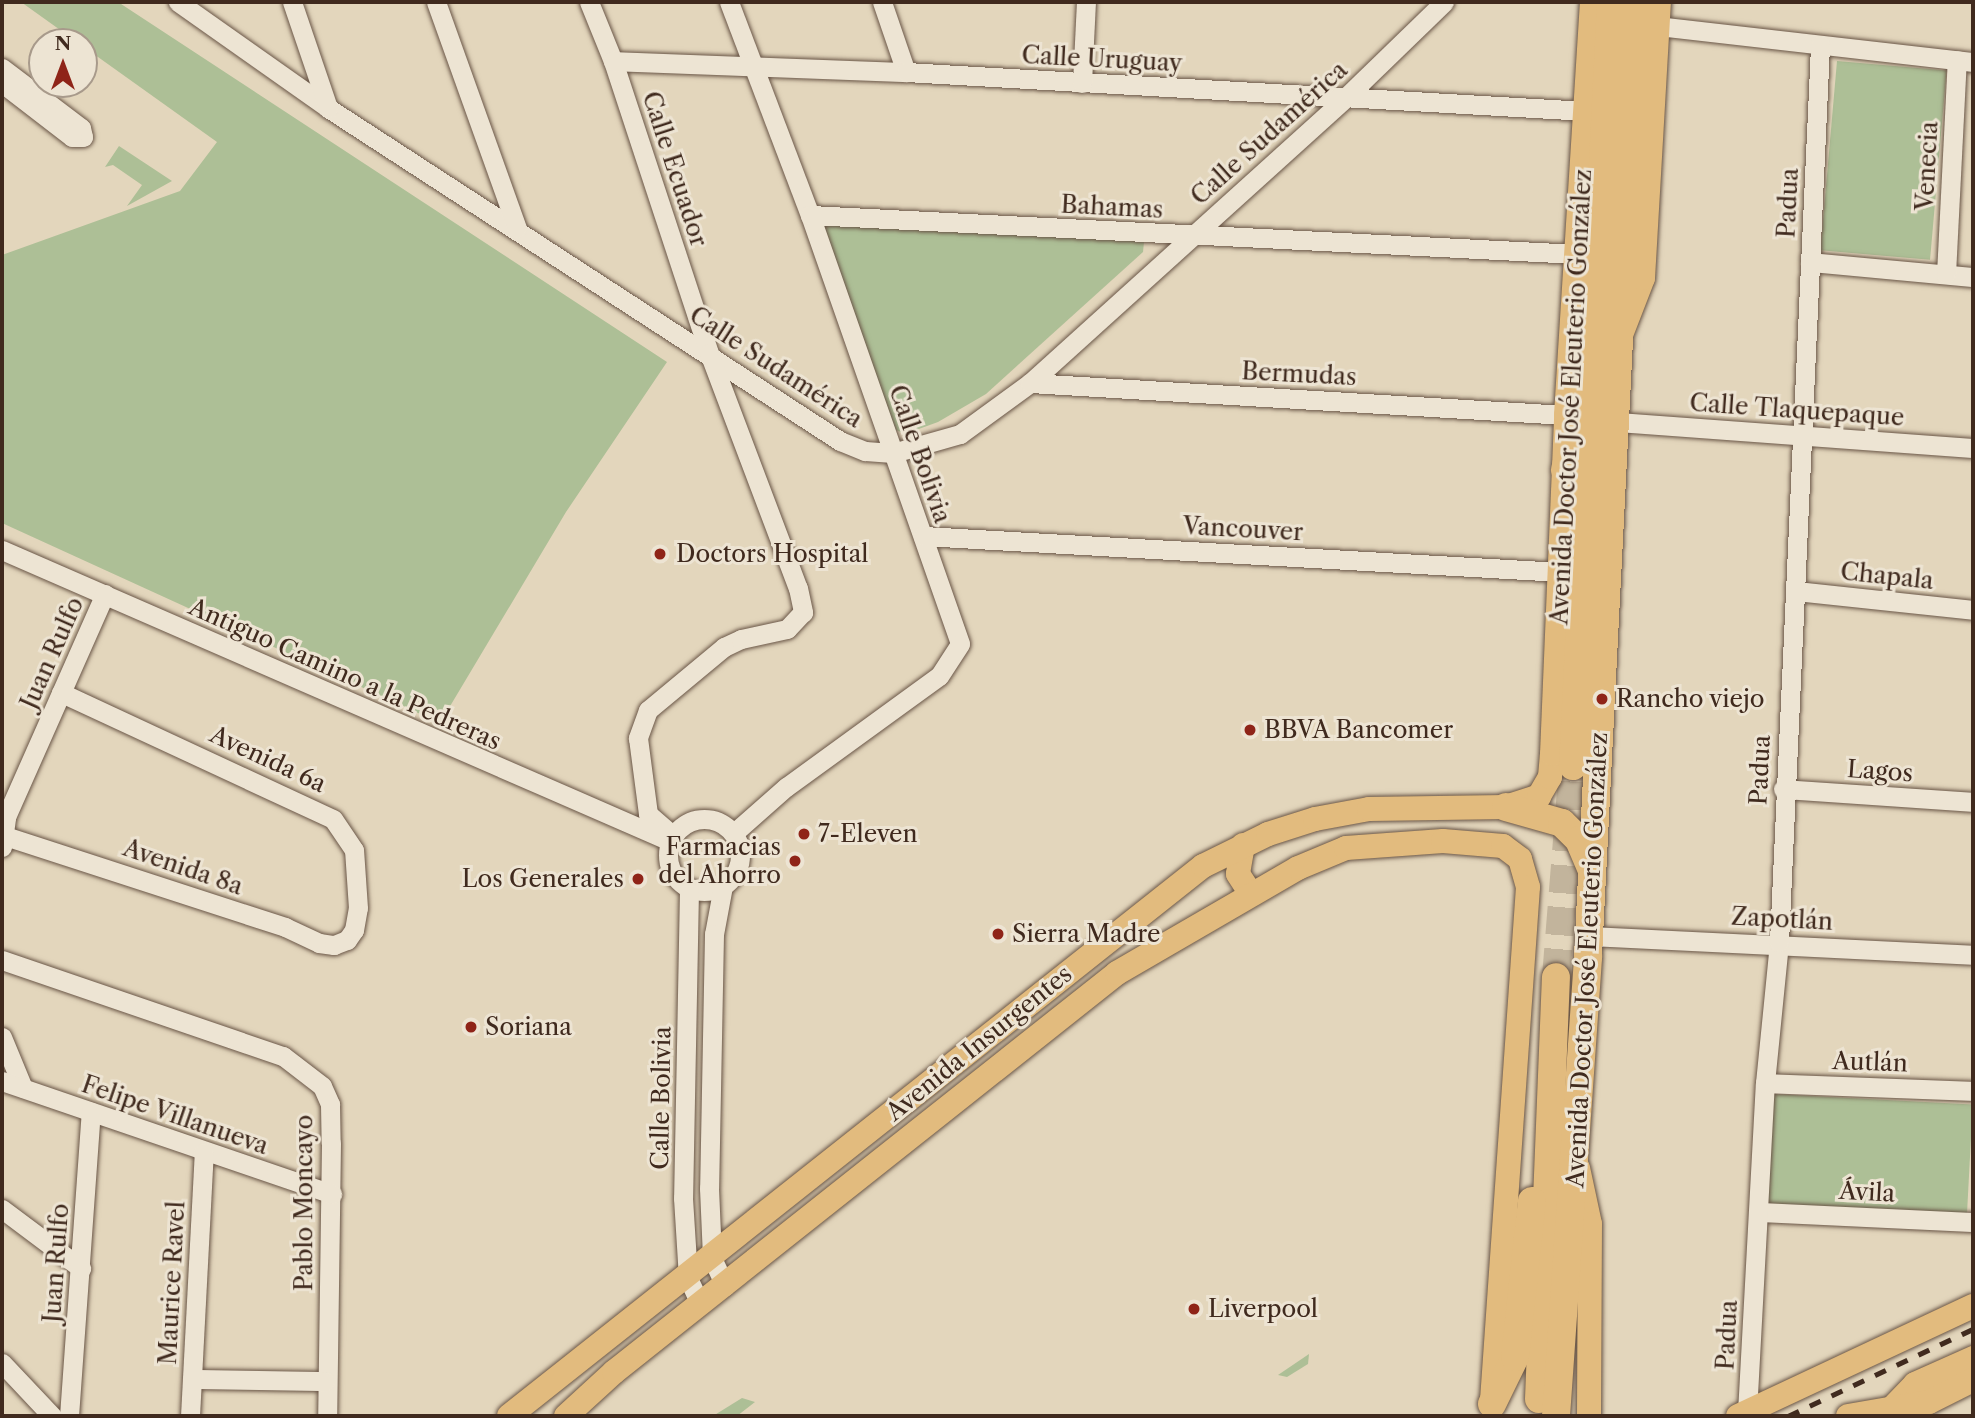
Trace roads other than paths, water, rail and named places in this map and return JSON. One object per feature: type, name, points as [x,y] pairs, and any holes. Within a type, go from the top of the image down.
[{"type":"highway","name":"Avenida Doctor José Eleuterio González","points":[[1556,1416],[1576,1157],[1617,422],[1620,335],[1617,143],[1611,2]]},
{"type":"highway","name":"Avenida Doctor José Eleuterio González","points":[[1573,765],[1596,306],[1636,2]]},
{"type":"highway","points":[[1565,470],[1574,438],[1580,342],[1596,306]]},
{"type":"highway","points":[[1506,807],[1562,823],[1579,840],[1593,872]]},
{"type":"highway","name":"Avenida Doctor José Eleuterio González","points":[[1538,1416],[1556,977]]},
{"type":"highway","points":[[1492,1410],[1515,1357],[1527,1224],[1550,1123]]},
{"type":"main road","name":"Avenida Doctor José Eleuterio González","points":[[1506,807],[1539,796],[1550,777],[1566,415],[1592,2]]},
{"type":"main road","name":"Avenida Doctor José Eleuterio González","points":[[1620,335],[1643,278],[1658,14]]},
{"type":"main road","name":"Avenida Insurgentes","points":[[509,1416],[688,1278],[992,1032],[1203,866],[1243,845],[1315,819],[1369,809],[1506,807]]},
{"type":"main road","points":[[1374,842],[1439,825],[1440,808]]},
{"type":"main road","name":"Avenida Insurgentes","points":[[566,1416],[700,1304],[1077,1002],[1129,966],[1298,867],[1346,848],[1374,842],[1479,841],[1503,846],[1520,859],[1528,887],[1492,1410]]},
{"type":"main road","points":[[1243,845],[1238,874],[1251,894]]},
{"type":"main road","points":[[992,1032],[1021,1028],[1085,976],[1129,966],[1136,937],[1195,886],[1203,866]]},
{"type":"main road","points":[[1576,1157],[1590,1224],[1589,1416]]},
{"type":"main road","points":[[1743,1414],[1973,1306]]},
{"type":"main road","points":[[1896,1413],[1915,1384],[1973,1357]]},
{"type":"main road","points":[[1848,1416],[1896,1413],[1929,1402],[1973,1380]]},
{"type":"street","name":"Calle Sudamérica","points":[[178,2],[328,108],[517,228],[840,441],[865,452],[893,453],[960,434],[1030,383],[1345,98],[1444,2]]},
{"type":"street","points":[[292,2],[328,108]]},
{"type":"street","points":[[436,2],[517,228]]},
{"type":"street","name":"Calle Ecuador","points":[[589,2],[614,61],[709,353],[798,588],[803,612],[787,629],[741,639],[724,648],[648,710],[638,738],[648,814],[671,838]]},
{"type":"street","name":"Calle Bolivia","points":[[729,2],[810,215],[959,635],[959,652],[917,694],[786,787],[734,833]]},
{"type":"street","points":[[882,2],[906,72]]},
{"type":"street","points":[[1083,82],[1086,2]]},
{"type":"street","points":[[1658,14],[1820,45],[1965,61]]},
{"type":"street","name":"Padua","points":[[1743,1414],[1759,1212],[1765,1083],[1779,942],[1783,789],[1796,591],[1820,45]]},
{"type":"street","name":"Calle Uruguay","points":[[614,61],[754,69],[906,72],[1586,111]]},
{"type":"street","name":"Venecia","points":[[1947,274],[1965,61]]},
{"type":"street","points":[[2,68],[81,128],[83,137],[72,137],[2,83]]},
{"type":"street","name":"Bahamas","points":[[810,215],[1578,254]]},
{"type":"street","points":[[1810,262],[1973,277]]},
{"type":"street","name":"Bermudas","points":[[1030,383],[1566,415]]},
{"type":"street","name":"Calle Tlaquepaque","points":[[1617,422],[1801,433],[1973,448]]},
{"type":"street","name":"Vancouver","points":[[922,536],[1561,572]]},
{"type":"street","name":"Antiguo Camino a la Pedreras","points":[[2,550],[671,838]]},
{"type":"street","name":"Chapala","points":[[1796,591],[1973,610]]},
{"type":"street","name":"Juan Rulfo","points":[[3,840],[6,817],[105,594]]},
{"type":"street","name":"Avenida 6a","points":[[61,693],[333,818],[354,850],[358,918],[347,940]]},
{"type":"street","name":"Lagos","points":[[1783,789],[1973,802]]},
{"type":"street","points":[[704,820],[721,824],[734,833],[740,860],[723,886],[689,890],[668,863],[671,838],[681,826],[704,820]]},
{"type":"street","name":"Avenida 8a","points":[[3,840],[272,922],[320,943],[334,945],[347,940]]},
{"type":"street","name":"Calle Bolivia","points":[[723,886],[714,933],[712,1258],[725,1286]]},
{"type":"street","name":"Calle Bolivia","points":[[689,890],[683,1198],[688,1278],[700,1304]]},
{"type":"street","name":"Zapotlán","points":[[1589,936],[1779,942],[1973,955]]},
{"type":"street","name":"Pablo Moncayo","points":[[2,960],[297,1063],[322,1086],[330,1104],[332,1194],[327,1416]]},
{"type":"street","points":[[2,1037],[23,1088]]},
{"type":"street","name":"Felipe Villanueva","points":[[2,1081],[332,1194]]},
{"type":"street","name":"Autlán","points":[[1765,1083],[1973,1091]]},
{"type":"street","name":"Juan Rulfo","points":[[69,1416],[91,1112]]},
{"type":"street","name":"Maurice Ravel","points":[[190,1416],[204,1152]]},
{"type":"street","points":[[2,1209],[81,1268]]},
{"type":"street","name":"Ávila","points":[[1759,1212],[1973,1222]]},
{"type":"street","points":[[2,1363],[52,1416]]},
{"type":"street","points":[[192,1379],[326,1381]]},
{"type":"tunnel","points":[[1556,977],[1573,766]]},
{"type":"railway","points":[[1788,1416],[1973,1329]]},
{"type":"place","name":"Doctors Hospital","points":[[660,554]]},
{"type":"place","name":"Rancho viejo","points":[[1602,699]]},
{"type":"place","name":"BBVA Bancomer","points":[[1250,730]]},
{"type":"place","name":"7-Eleven","points":[[804,834]]},
{"type":"place","name":"Farmacias del Ahorro","points":[[795,861]]},
{"type":"place","name":"Los Generales","points":[[638,879]]},
{"type":"place","name":"Sierra Madre","points":[[998,934]]},
{"type":"place","name":"Soriana","points":[[471,1027]]},
{"type":"place","name":"Liverpool","points":[[1194,1309]]}]
